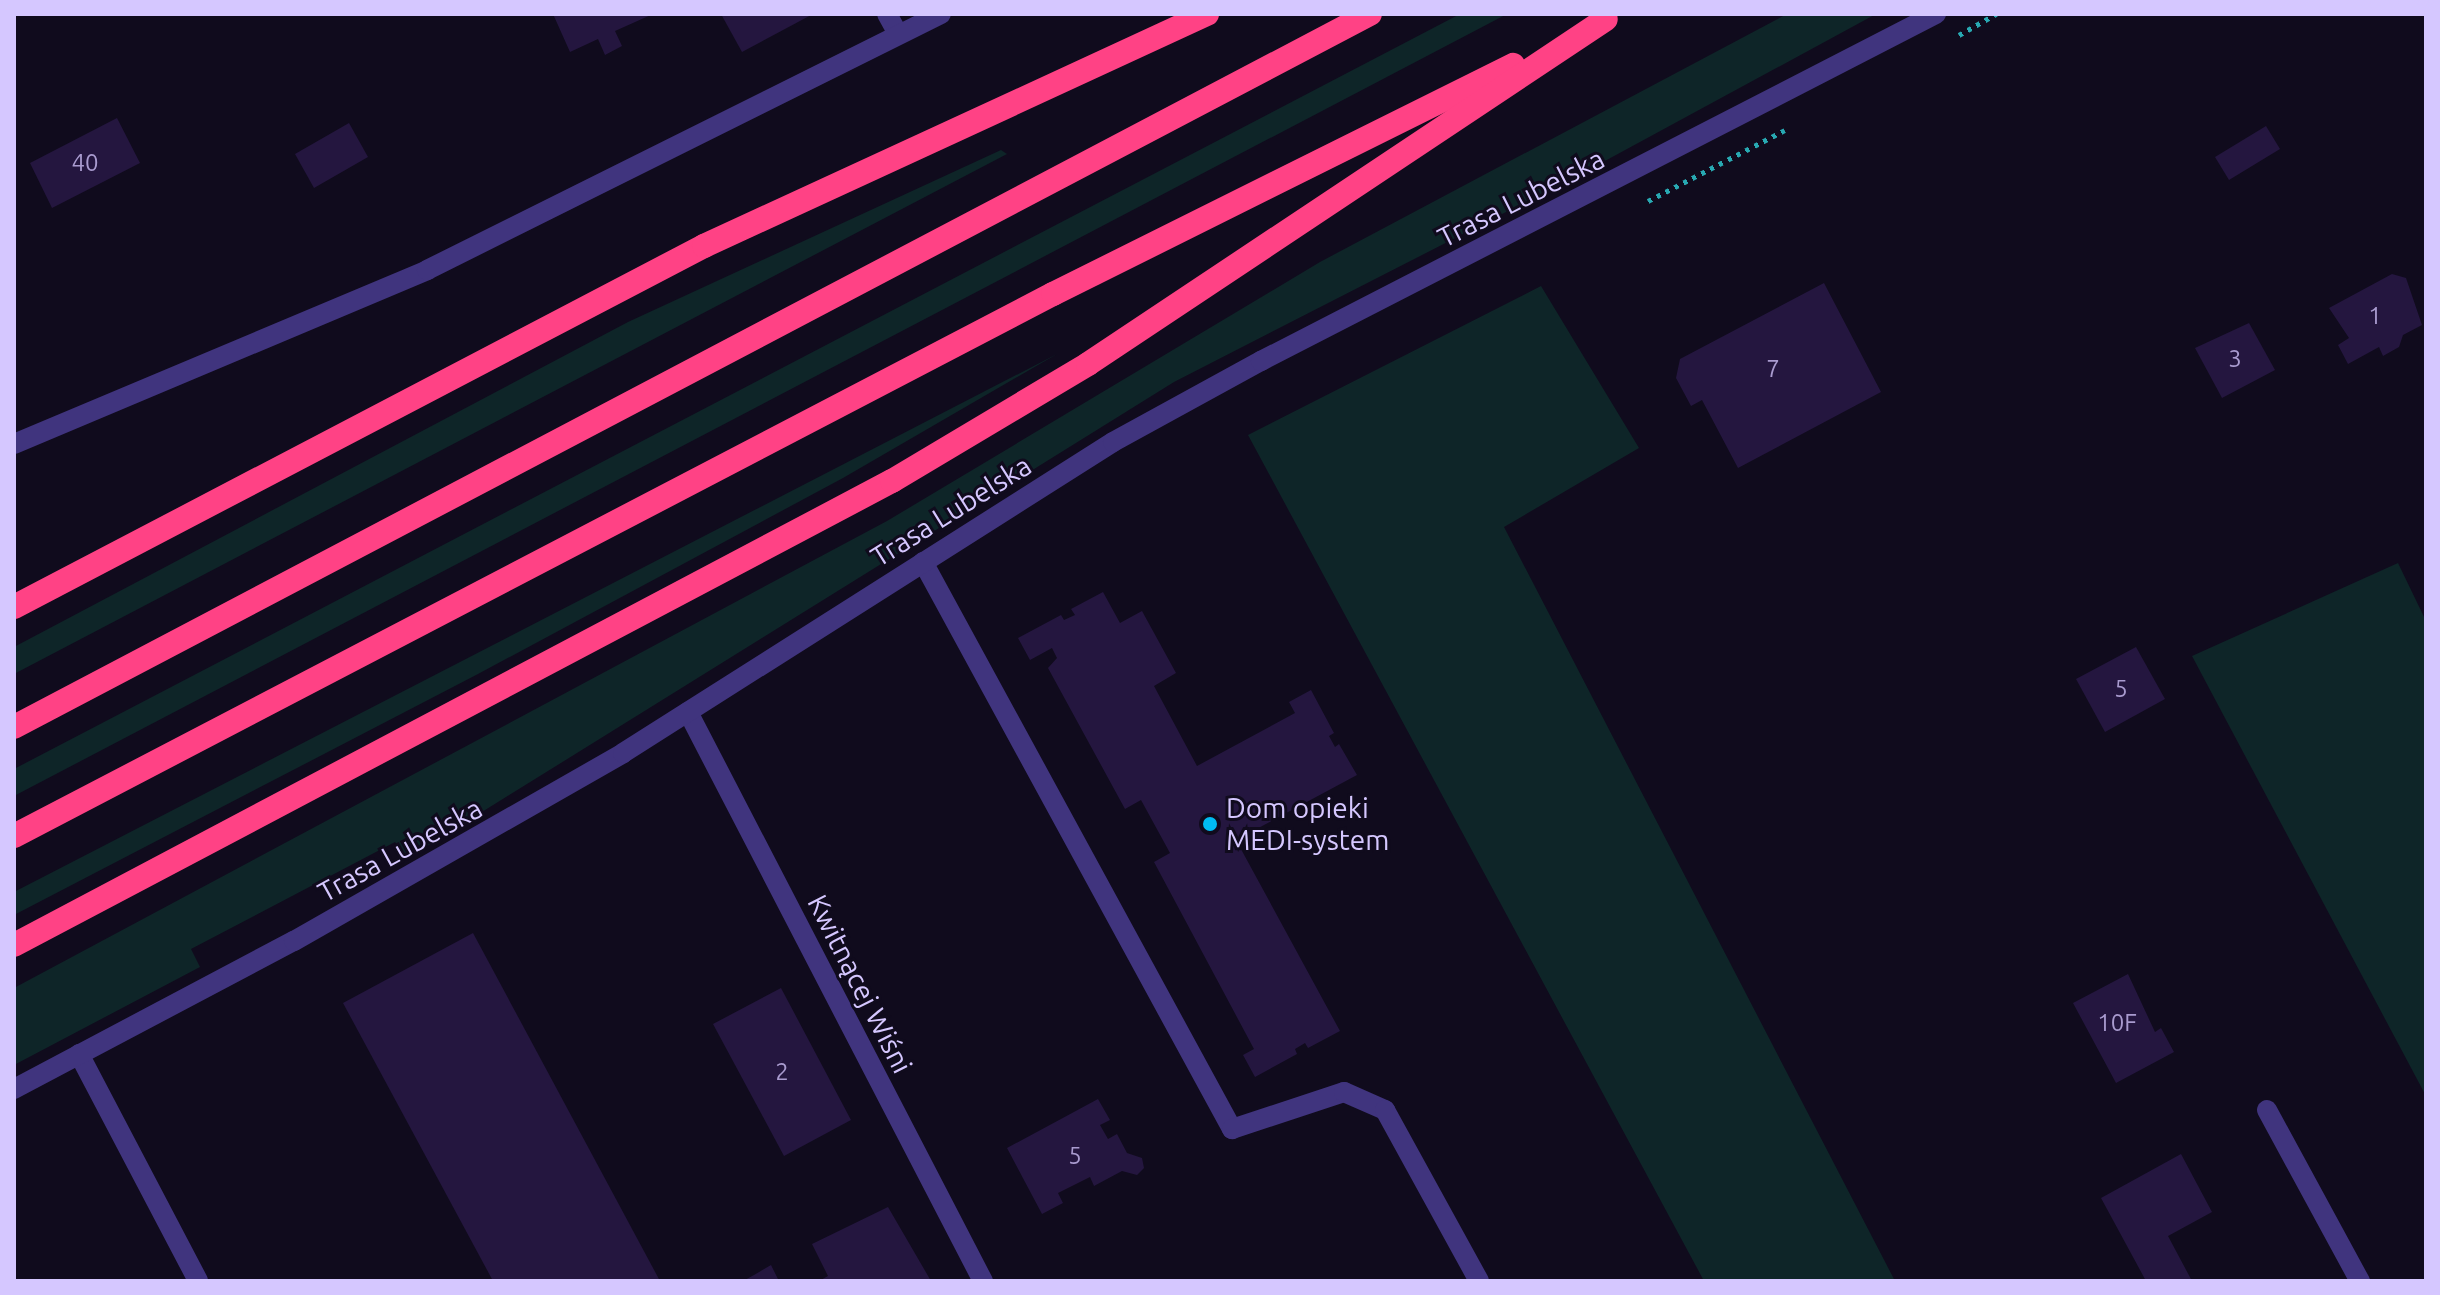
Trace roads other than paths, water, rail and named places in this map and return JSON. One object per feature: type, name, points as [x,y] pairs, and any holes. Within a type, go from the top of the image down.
[{"type":"highway","points":[[14,607],[704,246],[1207,14]]},
{"type":"highway","points":[[14,727],[1370,14]]},
{"type":"highway","points":[[14,836],[1053,294],[1611,16]]},
{"type":"highway","points":[[14,945],[892,481],[1088,364],[1611,16]]},
{"type":"highway","points":[[14,596],[45,589]]},
{"type":"street","points":[[887,14],[898,34]]},
{"type":"street","points":[[14,444],[441,263],[941,14]]},
{"type":"street","name":"Trasa Lubelska","points":[[14,1089],[453,853],[688,712],[1113,442],[1261,361],[1936,14]]},
{"type":"street","points":[[923,562],[1232,1129],[1344,1092],[1385,1110],[1479,1281]]},
{"type":"street","name":"Kwitnącej Wiśni","points":[[688,712],[983,1281]]},
{"type":"street","points":[[79,1054],[198,1281]]},
{"type":"street","points":[[2267,1110],[2360,1281]]},
{"type":"place","name":"Dom opieki MEDI-system","points":[[1210,824]]}]
